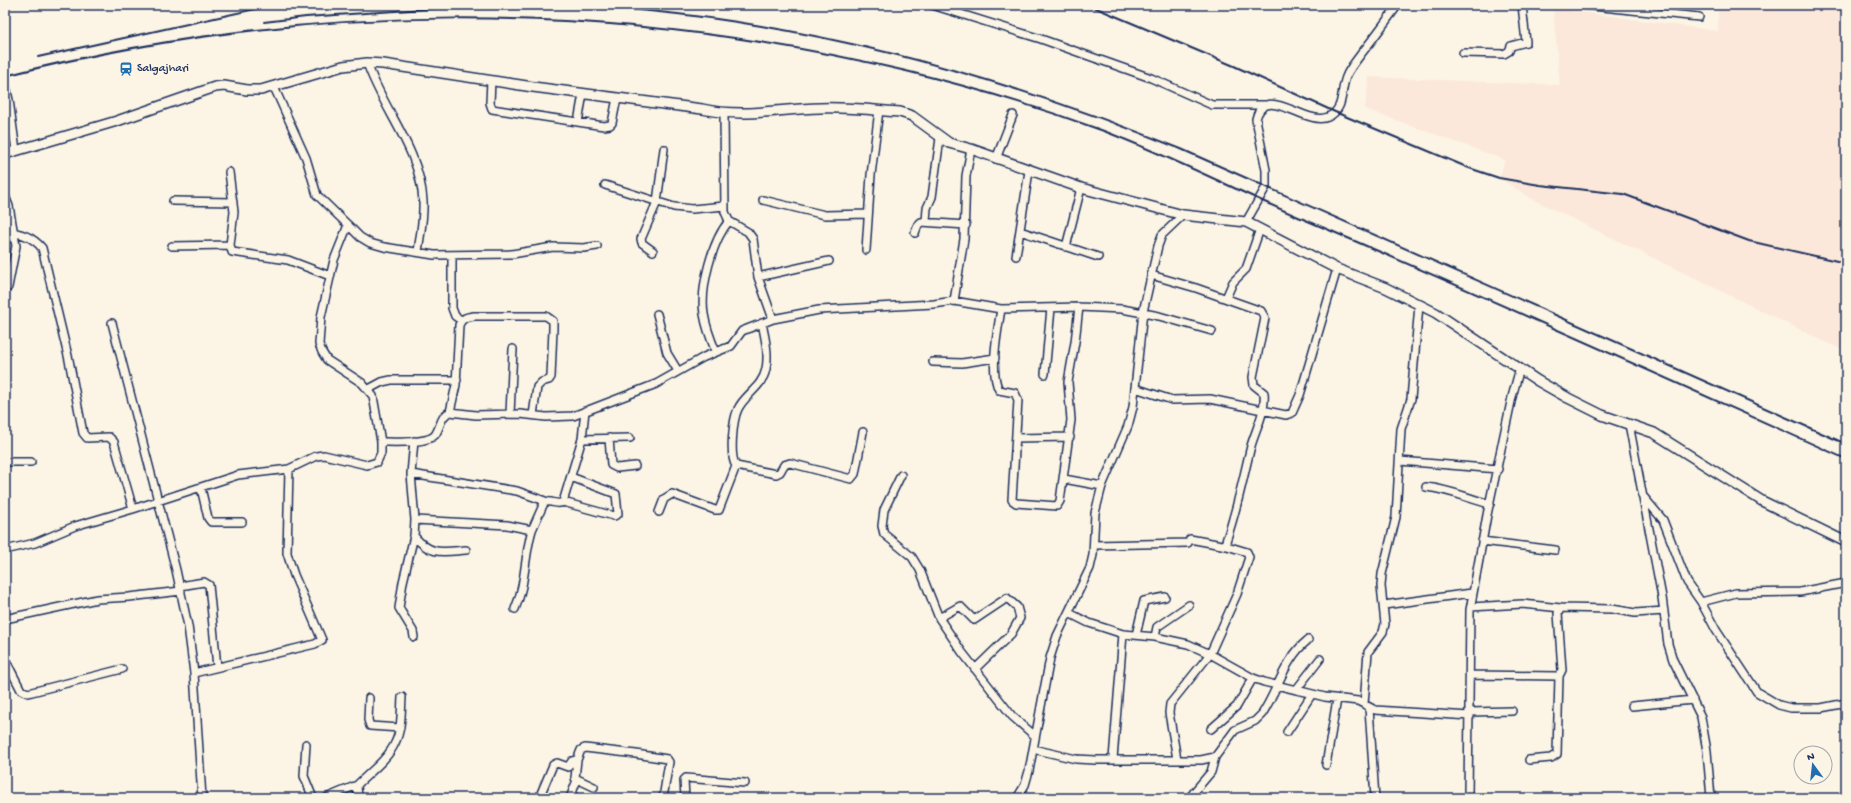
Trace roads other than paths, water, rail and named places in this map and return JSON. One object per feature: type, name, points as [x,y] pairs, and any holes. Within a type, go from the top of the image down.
[{"type":"main road","points":[[5,154],[117,121],[215,87],[224,86],[247,90],[274,87],[318,73],[367,63],[409,66],[583,94],[702,109],[724,114],[760,114],[820,108],[900,112],[912,116],[940,138],[949,143],[971,149],[1029,171],[1081,188],[1183,215],[1246,222],[1338,269],[1386,288],[1436,313],[1568,398],[1602,414],[1654,433],[1762,501],[1846,542]]},
{"type":"street","points":[[932,5],[1041,39],[1151,78],[1212,105],[1282,106],[1319,119],[1327,117],[1335,112],[1340,106],[1346,76],[1398,5]]},
{"type":"street","points":[[1463,53],[1504,54],[1513,45],[1526,42],[1522,5]]},
{"type":"street","points":[[1583,5],[1699,17]]},
{"type":"street","points":[[367,63],[378,90],[406,142],[420,183],[423,200],[418,252]]},
{"type":"street","points":[[491,80],[490,103],[492,109],[604,126],[610,125],[617,98]]},
{"type":"street","points":[[5,82],[16,151]]},
{"type":"street","points":[[274,87],[306,158],[317,195],[360,237],[370,243],[384,247],[418,252],[452,255],[512,254],[527,253],[553,247],[584,248],[597,246]]},
{"type":"street","points":[[578,122],[583,94]]},
{"type":"street","points":[[1246,222],[1266,187],[1266,170],[1256,119],[1258,110],[1265,105]]},
{"type":"street","points":[[866,250],[868,214],[879,110]]},
{"type":"street","points":[[724,114],[725,206],[729,221],[752,235],[758,277],[773,319]]},
{"type":"street","points":[[996,159],[1013,115]]},
{"type":"street","points":[[926,222],[927,208],[932,197],[940,138]]},
{"type":"street","points":[[653,251],[641,239],[657,202],[664,149]]},
{"type":"street","points":[[954,301],[966,225],[966,176],[971,149]]},
{"type":"street","points":[[1016,256],[1029,171]]},
{"type":"street","points":[[229,172],[233,202],[230,245],[232,252],[288,260],[330,276]]},
{"type":"street","points":[[604,184],[674,207],[692,209],[725,206]]},
{"type":"street","points":[[1066,247],[1081,188]]},
{"type":"street","points":[[5,196],[9,206],[16,252],[8,287]]},
{"type":"street","points":[[763,200],[825,215],[868,214]]},
{"type":"street","points":[[173,202],[233,202]]},
{"type":"street","points":[[1017,798],[1025,784],[1036,736],[1050,658],[1057,636],[1090,568],[1094,545],[1095,513],[1102,486],[1128,426],[1135,388],[1143,312],[1158,246],[1162,235],[1183,215]]},
{"type":"street","points":[[716,352],[706,325],[703,299],[705,282],[715,245],[720,232],[729,221]]},
{"type":"street","points":[[915,233],[918,225],[926,222],[966,225]]},
{"type":"street","points":[[5,550],[19,548],[35,543],[75,526],[133,510],[238,475],[289,469],[316,456],[324,455],[367,465],[373,464],[380,459],[380,442],[376,405],[369,389],[327,360],[319,344],[319,333],[330,276],[340,244],[348,225]]},
{"type":"street","points":[[1226,298],[1234,282],[1246,269],[1260,229]]},
{"type":"street","points":[[1020,231],[1098,257]]},
{"type":"street","points":[[5,232],[26,235],[37,242],[42,248],[69,360],[83,433],[87,438],[109,438],[114,442],[133,510]]},
{"type":"street","points":[[172,246],[230,245]]},
{"type":"street","points":[[452,255],[452,308],[455,316],[462,320]]},
{"type":"street","points":[[758,277],[829,261]]},
{"type":"street","points":[[1135,388],[1172,400],[1210,399],[1286,415],[1292,413],[1295,409],[1338,269]]},
{"type":"street","points":[[1151,275],[1226,298],[1261,311],[1264,314],[1265,324],[1253,377],[1254,385],[1264,393],[1263,410],[1251,447],[1239,499],[1226,541],[1227,546]]},
{"type":"street","points":[[380,442],[414,441],[432,438],[436,434],[443,417],[450,412],[476,415],[510,414],[562,418],[585,411],[656,384],[678,371],[731,346],[742,331],[773,319],[819,310],[934,304],[954,301],[1001,309],[1079,307],[1122,309],[1143,312],[1212,331]]},
{"type":"street","points":[[1375,798],[1367,706],[1368,652],[1383,632],[1385,624],[1381,586],[1382,574],[1396,517],[1401,429],[1411,399],[1419,304]]},
{"type":"street","points":[[1001,309],[995,358],[997,386],[999,390],[1015,393],[1017,396],[1013,502],[1056,506],[1060,501],[1070,437],[1071,420],[1068,382],[1076,342],[1079,307]]},
{"type":"street","points":[[1046,374],[1051,308]]},
{"type":"street","points":[[657,314],[667,353],[678,371]]},
{"type":"street","points":[[450,412],[457,380],[459,325],[462,320],[466,317],[474,316],[546,316],[553,321],[551,377],[549,380],[542,382],[537,387],[533,415]]},
{"type":"street","points":[[112,323],[157,502],[181,589],[188,626],[194,673],[202,798]]},
{"type":"street","points":[[659,512],[664,499],[672,494],[715,510],[719,510],[736,466],[733,458],[732,441],[738,408],[759,384],[766,370],[766,343],[762,323]]},
{"type":"street","points":[[510,414],[513,349]]},
{"type":"street","points":[[933,362],[962,363],[995,358]]},
{"type":"street","points":[[1468,798],[1470,607],[1512,397],[1520,368]]},
{"type":"street","points":[[369,389],[382,382],[391,380],[457,380]]},
{"type":"street","points":[[563,502],[582,439],[585,411]]},
{"type":"street","points":[[1629,424],[1664,611],[1665,628],[1673,660],[1701,717],[1704,731],[1711,798]]},
{"type":"street","points":[[736,466],[776,474],[780,472],[784,465],[790,463],[851,479],[855,474],[863,432]]},
{"type":"street","points":[[1016,438],[1070,437]]},
{"type":"street","points":[[609,438],[611,465],[617,468],[635,466]]},
{"type":"street","points":[[582,439],[630,438]]},
{"type":"street","points":[[414,441],[412,474],[415,520],[414,536],[403,582],[399,608],[413,631],[414,636]]},
{"type":"street","points":[[1400,461],[1498,469]]},
{"type":"street","points":[[5,462],[31,462]]},
{"type":"street","points":[[194,673],[315,644],[322,640],[292,570],[287,553],[289,469]]},
{"type":"street","points":[[412,474],[517,491],[545,501],[559,504],[563,502],[614,516],[618,514],[616,494],[571,477]]},
{"type":"street","points":[[901,475],[884,510],[882,526],[884,534],[912,557],[920,570],[939,618],[975,669],[1012,716],[1036,736]]},
{"type":"street","points":[[1064,479],[1102,486]]},
{"type":"street","points":[[1426,487],[1456,492],[1475,500],[1490,504]]},
{"type":"street","points":[[201,488],[208,518],[211,522],[242,522]]},
{"type":"street","points":[[1642,495],[1663,520],[1683,575],[1701,602],[1716,630],[1757,692],[1779,705],[1791,708],[1821,708],[1846,703]]},
{"type":"street","points":[[515,609],[521,595],[527,546],[532,530],[545,501]]},
{"type":"street","points":[[415,520],[507,525],[532,530]]},
{"type":"street","points":[[414,536],[426,548],[433,551],[466,550]]},
{"type":"street","points":[[1094,545],[1188,543],[1190,539],[1227,546],[1246,552],[1248,557],[1237,594],[1210,654],[1199,670],[1170,704],[1169,712],[1177,759]]},
{"type":"street","points":[[1482,541],[1555,550]]},
{"type":"street","points":[[5,619],[97,599],[134,597],[181,589],[204,582],[210,585],[217,667]]},
{"type":"street","points":[[1701,602],[1736,593],[1800,592],[1846,583]]},
{"type":"street","points":[[1384,605],[1472,593]]},
{"type":"street","points":[[1136,635],[1144,601],[1165,597]]},
{"type":"street","points":[[939,618],[960,606],[974,620],[1007,598],[1017,607],[1020,618],[1018,624],[999,647],[975,669]]},
{"type":"street","points":[[1470,607],[1522,604],[1561,608],[1612,609],[1635,613],[1664,611]]},
{"type":"street","points":[[1155,637],[1157,627],[1189,605]]},
{"type":"street","points":[[1529,760],[1551,758],[1557,754],[1559,676],[1562,670],[1558,613],[1561,608]]},
{"type":"street","points":[[1069,613],[1089,623],[1123,634],[1155,637],[1188,644],[1210,654],[1253,678],[1312,694],[1358,701],[1367,706],[1384,711],[1470,714],[1512,711]]},
{"type":"street","points":[[1113,759],[1123,634]]},
{"type":"street","points":[[1189,798],[1211,772],[1216,757],[1235,730],[1255,721],[1262,714],[1292,659],[1301,646],[1308,640]]},
{"type":"street","points":[[5,659],[24,692],[122,669]]},
{"type":"street","points":[[1296,690],[1320,659]]},
{"type":"street","points":[[1470,675],[1559,676]]},
{"type":"street","points":[[1211,730],[1237,706],[1253,678]]},
{"type":"street","points":[[1287,732],[1312,694]]},
{"type":"street","points":[[326,798],[357,785],[389,753],[396,742],[400,728],[402,697]]},
{"type":"street","points":[[369,698],[368,720],[370,726],[400,728]]},
{"type":"street","points":[[1326,765],[1337,699]]},
{"type":"street","points":[[1632,706],[1693,700]]},
{"type":"street","points":[[306,744],[304,776],[313,798]]},
{"type":"street","points":[[594,788],[577,780],[574,776],[577,760],[581,750],[585,748],[667,759],[669,762],[664,798]]},
{"type":"street","points":[[1033,748],[1076,759],[1201,760],[1216,757]]},
{"type":"street","points":[[539,798],[553,765],[557,763],[566,767],[572,761],[577,760]]},
{"type":"street","points":[[685,798],[684,780],[686,778],[745,783]]},
{"type":"street","points":[[570,798],[577,780]]},
{"type":"street","points":[[357,785],[358,798]]},
{"type":"railway","points":[[38,57],[273,5]]},
{"type":"railway","points":[[264,22],[306,17],[485,5]]},
{"type":"railway","points":[[540,5],[623,9],[705,17],[786,30],[867,47],[947,68],[1026,92],[1104,119],[1181,149],[1846,444]]},
{"type":"railway","points":[[1089,5],[1234,66],[1335,112],[1469,168],[1499,178],[1540,185],[1623,194],[1749,241],[1846,263]]},
{"type":"railway","points":[[5,76],[117,51],[229,33],[342,22],[456,18],[569,21],[682,31],[794,48],[906,71],[1005,98],[1053,113],[1126,140],[1846,459]]},
{"type":"place","name":"Salgajhari","points":[[126,69]]}]
